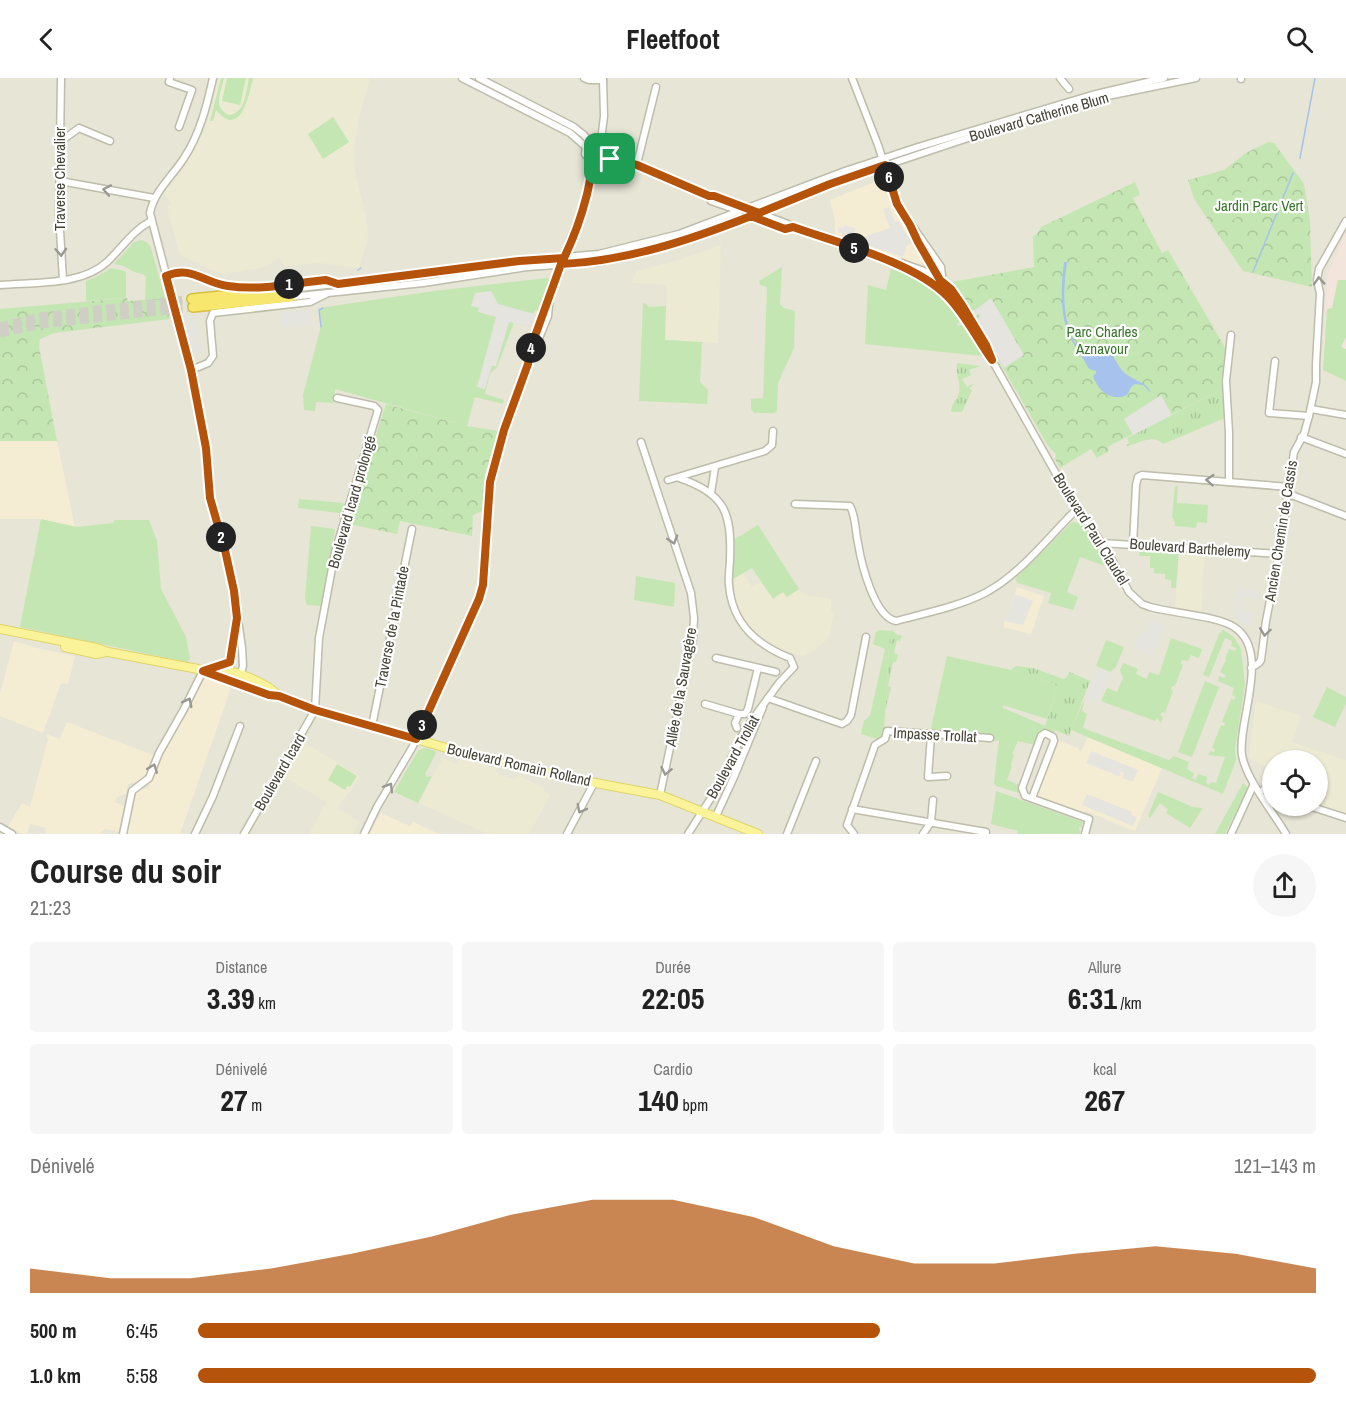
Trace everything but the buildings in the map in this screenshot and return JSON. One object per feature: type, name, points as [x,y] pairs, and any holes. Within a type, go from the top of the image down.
[{"type":"highway","points":[[193,303],[290,293]]},
{"type":"main road","name":"Boulevard Romain Rolland","points":[[0,629],[207,670],[269,695],[279,696],[315,710],[416,739],[546,774],[660,795],[758,834]]},
{"type":"main road","name":"Boulevard Romain Rolland","points":[[231,678],[242,675],[272,689],[279,696]]},
{"type":"street","name":"Traverse Chevalier","points":[[61,78],[59,214],[63,280]]},
{"type":"street","points":[[170,78],[169,82],[192,90],[179,127]]},
{"type":"street","points":[[213,78],[206,107],[191,146],[154,198],[150,213],[191,370],[206,448],[210,498],[231,571],[242,650],[242,675]]},
{"type":"street","points":[[462,78],[570,132],[590,145]]},
{"type":"street","points":[[479,78],[574,127],[584,135],[590,145]]},
{"type":"street","points":[[364,834],[416,739],[479,599],[483,585],[490,482],[504,430],[528,364],[528,357],[587,196],[599,153],[602,134],[603,79],[589,81],[584,78]]},
{"type":"street","points":[[852,78],[884,162],[897,204],[941,267],[942,275],[939,283]]},
{"type":"street","points":[[1060,78],[1069,89]]},
{"type":"street","name":"Boulevard Catherine Blum","points":[[884,162],[1092,95],[1164,78]]},
{"type":"street","name":"Boulevard Catherine Blum","points":[[884,162],[1090,100],[1196,78]]},
{"type":"street","points":[[486,90],[489,83]]},
{"type":"street","points":[[637,165],[656,87]]},
{"type":"street","points":[[60,142],[79,129],[110,141]]},
{"type":"street","points":[[591,175],[589,159],[585,154],[590,145],[602,134]]},
{"type":"street","name":"Boulevard Paul Claudel","points":[[590,145],[599,153],[637,165],[709,196],[714,196],[751,216],[785,229],[793,227]]},
{"type":"street","points":[[589,159],[599,153]]},
{"type":"street","points":[[290,293],[327,294],[423,283],[599,254],[679,234],[884,162]]},
{"type":"street","points":[[290,293],[338,284],[519,261],[598,262],[641,253],[706,233],[884,162]]},
{"type":"street","points":[[60,181],[154,198]]},
{"type":"street","name":"Boulevard Paul Claudel","points":[[743,210],[759,213],[893,262],[906,264],[924,271],[951,289],[986,345],[992,360],[1077,509],[1136,599],[1150,607],[1233,626],[1245,639],[1249,648],[1251,696],[1242,745],[1244,761],[1253,786],[1260,792],[1286,834]]},
{"type":"street","points":[[0,285],[80,278],[96,271],[136,230],[151,221]]},
{"type":"street","name":"Ancien Chemin de Cassis","points":[[1251,668],[1261,660],[1294,452],[1309,416],[1316,382],[1320,293],[1317,280],[1318,269],[1346,221]]},
{"type":"street","points":[[166,276],[176,271],[185,271],[213,283],[240,288],[326,280],[338,284]]},
{"type":"street","points":[[191,370],[208,363],[213,356],[210,318],[216,312],[310,302],[327,294]]},
{"type":"street","points":[[1229,482],[1226,381],[1231,335]]},
{"type":"street","points":[[1275,361],[1269,413],[1309,416]]},
{"type":"street","name":"Boulevard Icard prolongé","points":[[315,710],[319,638],[335,552],[378,410],[374,406],[337,398]]},
{"type":"street","points":[[1311,409],[1346,415]]},
{"type":"street","points":[[662,482],[765,451],[772,445],[773,431]]},
{"type":"street","points":[[1301,436],[1346,454]]},
{"type":"street","name":"Allée de la Sauvagère","points":[[641,442],[662,482],[691,593],[694,618],[693,638],[660,795]]},
{"type":"street","points":[[679,478],[700,485],[711,493],[715,467]]},
{"type":"street","points":[[1133,544],[1136,485],[1138,477],[1142,476],[1229,482],[1289,490],[1346,516]]},
{"type":"street","name":"Boulevard Trollat","points":[[688,834],[728,768],[743,734],[766,700],[794,667],[790,658],[767,648],[753,637],[738,617],[729,583],[730,524],[724,510],[711,493]]},
{"type":"street","points":[[795,504],[850,506],[872,594],[891,620],[896,621],[963,602],[1010,577],[1077,509]]},
{"type":"street","name":"Traverse de la Pintade","points":[[372,726],[412,529]]},
{"type":"street","name":"Boulevard Barthelemy","points":[[1101,543],[1279,554]]},
{"type":"street","points":[[231,678],[230,662],[237,618]]},
{"type":"street","points":[[766,700],[842,724],[848,721],[866,637]]},
{"type":"street","points":[[233,650],[242,650]]},
{"type":"street","points":[[716,658],[776,672]]},
{"type":"street","points":[[123,834],[132,791],[149,778],[159,753],[207,670],[230,662]]},
{"type":"street","points":[[705,704],[745,714],[758,668]]},
{"type":"street","name":"Boulevard Trollat","points":[[716,816],[766,700]]},
{"type":"street","name":"Boulevard Icard","points":[[244,834],[315,710]]},
{"type":"street","points":[[739,714],[735,723],[743,734]]},
{"type":"street","points":[[195,834],[213,796],[240,726]]},
{"type":"street","name":"Impasse Trollat","points":[[854,834],[847,825],[852,809],[875,745],[885,739],[887,731],[990,738]]},
{"type":"street","points":[[1032,798],[1054,741],[1053,736],[1045,734],[1041,736],[1022,788],[1025,796],[1089,819],[1085,834]]},
{"type":"street","points":[[931,735],[928,777],[947,776]]},
{"type":"street","points":[[787,834],[816,761]]},
{"type":"street","points":[[567,834],[594,783]]},
{"type":"street","points":[[1231,834],[1253,786]]},
{"type":"street","points":[[923,834],[931,822],[933,800]]},
{"type":"street","points":[[852,809],[986,832]]},
{"type":"street","points":[[1328,812],[1346,818]]},
{"type":"street","points":[[0,827],[12,834]]},
{"type":"shaded area","points":[[0,78],[1346,78],[1346,834],[0,834]]},
{"type":"shaded area","points":[[219,78],[370,78],[359,119],[354,151],[355,171],[366,217],[368,239],[359,268],[319,263],[284,266],[279,258],[265,267],[225,274],[180,255],[167,207],[171,203],[163,192],[184,166],[198,142],[207,123]]},
{"type":"shaded area","points":[[884,178],[895,210],[925,260],[920,265],[835,235],[835,220],[830,200]]},
{"type":"shaded area","points":[[889,207],[895,222],[898,221],[912,243],[907,246],[903,257],[842,236],[842,233],[838,231],[839,227],[843,228],[845,225],[855,228],[854,234],[864,237],[890,228],[883,209]]},
{"type":"shaded area","points":[[1346,232],[1346,381],[1323,370],[1327,276]]},
{"type":"shaded area","points":[[721,245],[718,343],[665,340],[667,285],[631,283],[637,271],[679,260]]},
{"type":"shaded area","points":[[491,291],[498,304],[534,314],[530,327],[509,322],[496,366],[492,366],[485,389],[477,387],[496,317],[478,312],[479,308],[471,306],[475,293]]},
{"type":"shaded area","points":[[991,298],[1024,355],[1004,368],[976,320],[980,317],[975,310]]},
{"type":"shaded area","points":[[309,310],[311,325],[282,327],[281,312]]},
{"type":"shaded area","points":[[181,314],[194,316],[202,354],[190,352]]},
{"type":"shaded area","points":[[1161,395],[1172,415],[1133,435],[1124,419]]},
{"type":"shaded area","points":[[0,441],[57,441],[75,527],[41,519],[0,519]]},
{"type":"shaded area","points":[[1179,551],[1205,553],[1201,612],[1175,607]]},
{"type":"shaded area","points":[[743,573],[752,587],[760,581],[773,599],[783,592],[787,597],[799,589],[802,594],[831,599],[831,611],[834,613],[829,638],[814,651],[803,656],[774,648],[759,637],[742,616],[736,601],[733,579]]},
{"type":"shaded area","points":[[1017,587],[1044,596],[1031,634],[1003,627]]},
{"type":"shaded area","points":[[1237,588],[1260,590],[1260,598],[1242,598],[1241,610],[1253,611],[1250,626],[1235,618]]},
{"type":"shaded area","points":[[1015,594],[1033,601],[1023,625],[1005,621]]},
{"type":"shaded area","points":[[1151,619],[1163,625],[1152,656],[1134,647],[1139,634],[1146,632]]},
{"type":"shaded area","points":[[14,641],[75,656],[68,684],[61,683],[43,733],[0,716],[0,694]]},
{"type":"shaded area","points":[[1098,668],[1110,672],[1100,700],[1094,698],[1092,702],[1085,701]]},
{"type":"shaded area","points":[[205,678],[232,685],[180,834],[126,834],[135,791],[148,788],[165,743],[200,680]]},
{"type":"shaded area","points":[[1256,701],[1301,716],[1292,742],[1316,750],[1262,750],[1262,764],[1249,757]]},
{"type":"shaded area","points":[[67,722],[153,755],[143,780],[128,784],[126,794],[117,797],[115,802],[124,806],[119,832],[105,829],[99,834],[45,834],[46,828],[30,824],[27,834],[22,834],[8,826],[22,803],[30,807],[48,739],[46,734],[60,739]]},
{"type":"shaded area","points":[[1088,737],[1162,768],[1134,831],[1086,811],[1082,813],[1038,796],[1037,790],[1057,740],[1078,748],[1081,752]]},
{"type":"shaded area","points":[[303,742],[360,776],[338,808],[360,822],[353,834],[309,834],[326,802],[283,776]]},
{"type":"shaded area","points":[[1091,751],[1138,770],[1133,782],[1123,778],[1124,773],[1121,771],[1119,776],[1086,763]]},
{"type":"shaded area","points":[[1328,754],[1346,760],[1346,817],[1328,810]]},
{"type":"shaded area","points":[[443,758],[457,765],[460,758],[497,768],[496,772],[514,780],[517,775],[544,788],[543,790],[551,794],[529,834],[488,834],[418,803]]},
{"type":"shaded area","points":[[1087,794],[1132,812],[1131,815],[1137,817],[1133,826],[1082,805]]},
{"type":"shaded area","points":[[381,813],[410,826],[413,822],[439,834],[369,834]]},
{"type":"green space","points":[[221,78],[224,78],[219,104],[229,115],[242,106],[249,78],[253,78],[246,103],[238,117],[232,120],[225,118],[216,110],[213,121],[210,121]]},
{"type":"green space","points":[[227,78],[246,78],[240,105],[222,101]]},
{"type":"green space","points":[[333,117],[349,142],[323,159],[308,134]]},
{"type":"green space","name":"Jardin Parc Vert","points":[[1268,142],[1274,143],[1304,184],[1310,221],[1312,287],[1243,271],[1194,199],[1188,180],[1224,170],[1246,153]]},
{"type":"green space","name":"Parc Charles Aznavour","points":[[1135,182],[1140,195],[1133,198],[1162,253],[1168,250],[1226,349],[1222,389],[1111,445],[1108,447],[1109,451],[1097,458],[1091,449],[1060,468],[1055,459],[1056,454],[1048,446],[975,319],[978,314],[975,310],[970,311],[952,282],[1034,267],[1033,236],[1041,227]]},
{"type":"green space","points":[[1242,192],[1252,207],[1224,226],[1213,210]]},
{"type":"green space","points":[[142,240],[151,248],[165,298],[145,300],[146,277],[114,264],[134,242]]},
{"type":"green space","points":[[782,267],[780,304],[784,308],[795,311],[794,348],[778,383],[777,411],[754,413],[751,409],[751,399],[763,398],[767,287],[760,285],[759,281]]},
{"type":"green space","points":[[111,268],[125,271],[126,298],[86,301],[86,281]]},
{"type":"green space","points":[[891,269],[922,282],[939,295],[960,321],[958,326],[963,324],[982,356],[865,344],[868,285],[886,290]]},
{"type":"green space","points":[[552,279],[540,312],[535,310],[530,327],[514,323],[497,367],[490,374],[485,394],[504,400],[503,404],[475,397],[467,426],[335,389],[334,403],[316,402],[315,411],[304,410],[303,395],[321,326],[319,308],[434,291]]},
{"type":"green space","points":[[1338,280],[1346,280],[1346,337],[1341,347],[1346,349],[1346,381],[1323,370],[1327,309],[1332,308]]},
{"type":"green space","points":[[127,298],[128,301],[164,298],[165,311],[168,311],[170,319],[54,333],[40,339],[39,347],[57,441],[0,441],[0,309]]},
{"type":"green space","points":[[643,304],[649,307],[666,306],[665,340],[702,342],[700,382],[708,390],[707,404],[639,401]]},
{"type":"green space","points":[[957,363],[980,366],[969,370],[971,375],[962,379],[967,387],[975,383],[969,389],[972,390],[962,412],[951,412],[959,393]]},
{"type":"green space","points":[[1222,389],[1225,418],[1163,444],[1150,439],[1126,446],[1129,443],[1127,438]]},
{"type":"green space","points":[[386,404],[467,426],[498,431],[485,474],[482,511],[473,515],[472,536],[400,521],[397,534],[348,524]]},
{"type":"green space","points":[[1175,486],[1178,486],[1177,503],[1208,505],[1207,523],[1197,522],[1196,528],[1175,526],[1172,517]]},
{"type":"green space","points":[[299,499],[343,503],[344,505],[339,520],[339,513],[298,508]]},
{"type":"green space","points":[[41,519],[77,527],[113,523],[115,520],[149,520],[157,541],[161,589],[186,637],[190,659],[187,662],[20,627]]},
{"type":"green space","points":[[1072,522],[1083,526],[1110,568],[1080,557],[1067,592],[1078,597],[1073,610],[1048,603],[1051,593],[1018,583],[1015,579]]},
{"type":"green space","points":[[758,525],[799,589],[787,597],[783,592],[773,599],[752,568],[733,579],[735,539]]},
{"type":"green space","points":[[311,526],[335,529],[321,606],[307,605],[305,598]]},
{"type":"green space","points":[[1140,549],[1179,551],[1176,588],[1171,588],[1171,580],[1165,579],[1165,574],[1154,573],[1154,568],[1150,568],[1150,556],[1139,556]]},
{"type":"green space","points":[[636,576],[675,583],[674,607],[634,600]]},
{"type":"green space","points":[[1223,630],[1234,637],[1241,649],[1245,685],[1235,749],[1236,760],[1223,794],[1071,730],[1085,698],[1082,711],[1087,714],[1083,728],[1169,760],[1174,756],[1189,762],[1187,769],[1194,773],[1192,778],[1196,780],[1198,774],[1207,777],[1206,783],[1209,785],[1211,782],[1216,783],[1225,757],[1208,755],[1210,751],[1214,752],[1215,749],[1212,748],[1221,725],[1224,726],[1225,723],[1222,722],[1231,699],[1234,700],[1235,697],[1232,695],[1234,688],[1218,681],[1219,676],[1225,678],[1226,675],[1220,672],[1229,649],[1235,651],[1236,648],[1231,646],[1232,641],[1225,638],[1209,677],[1203,675],[1219,634]]},
{"type":"green space","points":[[890,631],[902,636],[900,641],[897,640],[894,653],[898,655],[896,662],[893,662],[888,686],[891,687],[885,713]]},
{"type":"green space","points":[[890,631],[884,729],[883,738],[880,740],[861,734],[864,721],[870,716],[885,649],[873,644],[876,632]]},
{"type":"green space","points":[[1171,638],[1202,649],[1199,658],[1191,655],[1188,661],[1182,660],[1183,665],[1175,686],[1172,686],[1173,691],[1165,713],[1162,712],[1160,715],[1163,717],[1161,723],[1157,718],[1155,721],[1101,701],[1107,688],[1117,692],[1123,678],[1120,670],[1123,663],[1138,669],[1136,674],[1147,679],[1149,672],[1159,675]]},
{"type":"green space","points":[[1106,640],[1124,647],[1116,667],[1110,672],[1096,666]]},
{"type":"green space","points":[[947,656],[1011,670],[1055,684],[1057,688],[1047,719],[1003,705],[1003,708],[1055,730],[1053,734],[1045,732],[1035,745],[1018,741],[1012,754],[1014,755],[1012,766],[1007,780],[1019,785],[1019,793],[996,786],[994,783],[999,741],[930,733]]},
{"type":"green space","points":[[1016,666],[1033,668],[1063,679],[1070,672],[1090,681],[1069,736],[1045,726],[1057,688],[1055,684],[1011,670]]},
{"type":"green space","points":[[1205,681],[1219,687],[1192,757],[1178,752]]},
{"type":"green space","points":[[1327,687],[1346,697],[1346,703],[1335,727],[1313,717]]},
{"type":"green space","points":[[426,748],[436,753],[425,774],[427,777],[432,776],[418,803],[394,792],[416,754],[419,750]]},
{"type":"green space","points":[[337,764],[357,776],[350,787],[347,786],[345,790],[328,780]]},
{"type":"green space","points":[[1243,783],[1248,788],[1225,834],[1215,834]]},
{"type":"green space","points":[[996,791],[1083,822],[1081,828],[1079,826],[1080,834],[1017,834],[1018,831],[991,824]]},
{"type":"green space","points":[[1158,792],[1193,807],[1203,808],[1190,828],[1166,813],[1168,809],[1160,803],[1150,818],[1148,816]]},
{"type":"water","points":[[1064,262],[1067,262],[1064,294],[1066,314],[1075,343],[1110,353],[1123,371],[1145,385],[1151,393],[1143,385],[1135,384],[1127,395],[1116,397],[1106,394],[1098,386],[1093,376],[1096,371],[1089,369],[1072,341],[1065,322],[1062,292]]},
{"type":"waterway","points":[[1300,158],[1315,78]]},
{"type":"waterway","points":[[1253,272],[1293,173]]},
{"type":"waterway","points":[[321,327],[319,310],[323,308]]},
{"type":"tunnel","points":[[0,327],[41,317],[192,299]]},
{"type":"tunnel","points":[[0,333],[42,324],[193,307]]},
{"type":"route","points":[[599,157],[610,159],[637,165],[709,196],[759,213],[830,184],[885,165],[897,204],[940,280],[951,289],[962,305],[986,345],[992,360],[956,305],[937,286],[926,279],[893,262],[846,245],[793,227],[785,229],[751,216],[641,253],[598,262],[561,264],[530,350],[528,364],[504,430],[492,473],[483,585],[479,599],[416,739],[315,710],[203,671],[230,662],[237,618],[235,595],[231,571],[212,509],[206,448],[191,370],[166,276],[176,271],[185,271],[213,283],[240,288],[326,280],[338,284],[519,261],[564,258],[587,196],[597,159],[599,157]]}]
